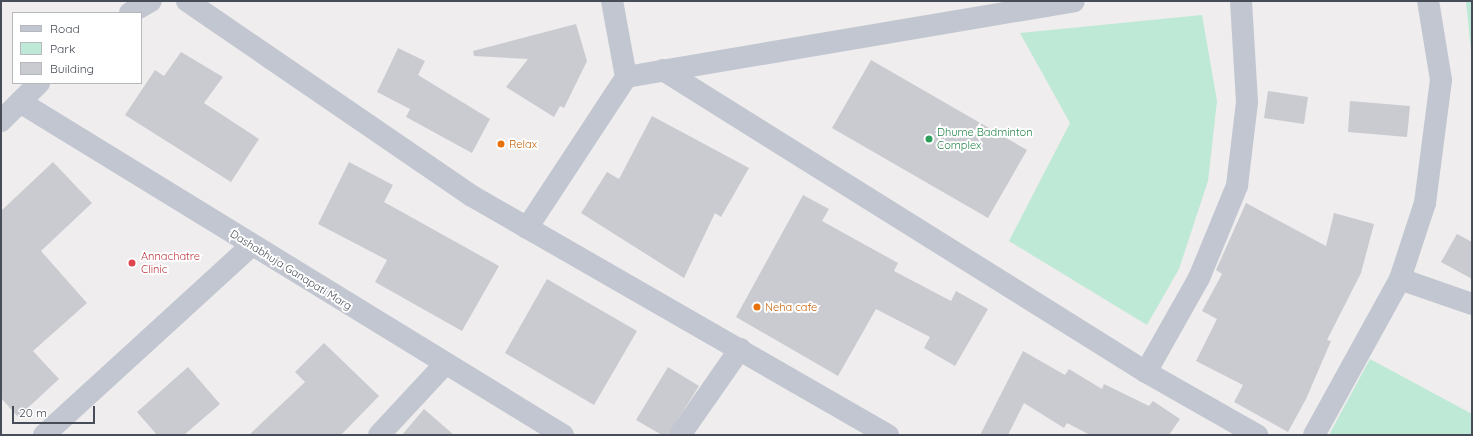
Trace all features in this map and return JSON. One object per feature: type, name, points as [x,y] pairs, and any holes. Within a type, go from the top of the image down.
[{"type":"street","points":[[132,12],[151,1]]},
{"type":"street","points":[[187,1],[472,196],[740,349],[886,435]]},
{"type":"street","points":[[527,228],[626,76],[612,1]]},
{"type":"street","points":[[626,76],[1074,1]]},
{"type":"street","points":[[1146,372],[1199,278],[1237,186],[1247,102],[1241,1]]},
{"type":"street","points":[[1314,435],[1400,279],[1425,203],[1441,80],[1428,1]]},
{"type":"street","points":[[663,70],[1146,372],[1257,435]]},
{"type":"street","points":[[1,121],[39,84]]},
{"type":"street","name":"Dashabhuja Ganapati Marg","points":[[20,102],[444,365],[564,435]]},
{"type":"street","points":[[44,435],[252,246]]},
{"type":"street","points":[[1400,279],[1472,304]]},
{"type":"street","points":[[680,435],[740,349]]},
{"type":"street","points":[[379,435],[444,365]]},
{"type":"green space","points":[[1466,1],[1472,1],[1472,61]]},
{"type":"green space","points":[[1202,15],[1217,101],[1208,181],[1179,269],[1147,325],[1009,241],[1070,123],[1020,33]]},
{"type":"green space","points":[[1370,359],[1472,414],[1472,435],[1329,435]]},
{"type":"building","points":[[576,24],[587,61],[564,108],[560,106],[554,117],[506,87],[528,59],[474,56],[473,51]]},
{"type":"building","points":[[398,48],[425,61],[418,75],[490,119],[472,153],[406,117],[410,109],[377,92]]},
{"type":"building","points":[[181,52],[223,77],[204,103],[259,139],[231,182],[125,115],[155,70],[164,76]]},
{"type":"building","name":"Dhume Badminton Complex","points":[[871,60],[1027,150],[988,218],[832,128]]},
{"type":"building","points":[[1268,91],[1308,97],[1304,124],[1264,118]]},
{"type":"building","points":[[1350,101],[1410,106],[1407,137],[1348,132]]},
{"type":"building","points":[[652,116],[749,168],[721,217],[715,213],[684,278],[581,213],[607,172],[619,179]]},
{"type":"building","points":[[53,162],[92,203],[41,251],[87,303],[33,351],[59,379],[18,417],[1,398],[1,211]]},
{"type":"building","points":[[349,162],[393,185],[384,202],[499,266],[462,331],[375,282],[387,260],[318,224]]},
{"type":"building","points":[[803,195],[829,209],[822,221],[898,263],[894,271],[951,301],[956,291],[988,309],[955,366],[924,348],[930,337],[876,309],[838,376],[736,317]]},
{"type":"building","points":[[1246,203],[1326,246],[1334,213],[1374,224],[1361,273],[1327,340],[1331,341],[1306,399],[1288,432],[1234,402],[1243,385],[1196,361],[1217,319],[1202,311],[1222,274],[1216,270]]},
{"type":"building","points":[[1457,234],[1472,242],[1472,279],[1441,262]]},
{"type":"building","points":[[547,279],[637,331],[594,405],[505,353]]},
{"type":"building","points":[[324,343],[379,396],[341,435],[249,435],[305,382],[295,372]]},
{"type":"building","points":[[1023,351],[1065,375],[1069,369],[1102,389],[1104,384],[1149,406],[1153,401],[1180,419],[1169,435],[1090,435],[1067,423],[1064,428],[1024,403],[1008,435],[980,435]]},
{"type":"building","points":[[188,367],[220,404],[184,435],[157,435],[137,412]]},
{"type":"building","points":[[668,367],[699,386],[668,435],[662,435],[636,420]]},
{"type":"building","points":[[424,409],[454,435],[402,435]]},
{"type":"place","name":"Dhume Badminton Complex","points":[[929,139]]},
{"type":"place","name":"Relax","points":[[501,144]]},
{"type":"place","name":"Annachatre Clinic","points":[[132,263]]},
{"type":"place","name":"Neha cafe","points":[[757,307]]}]
